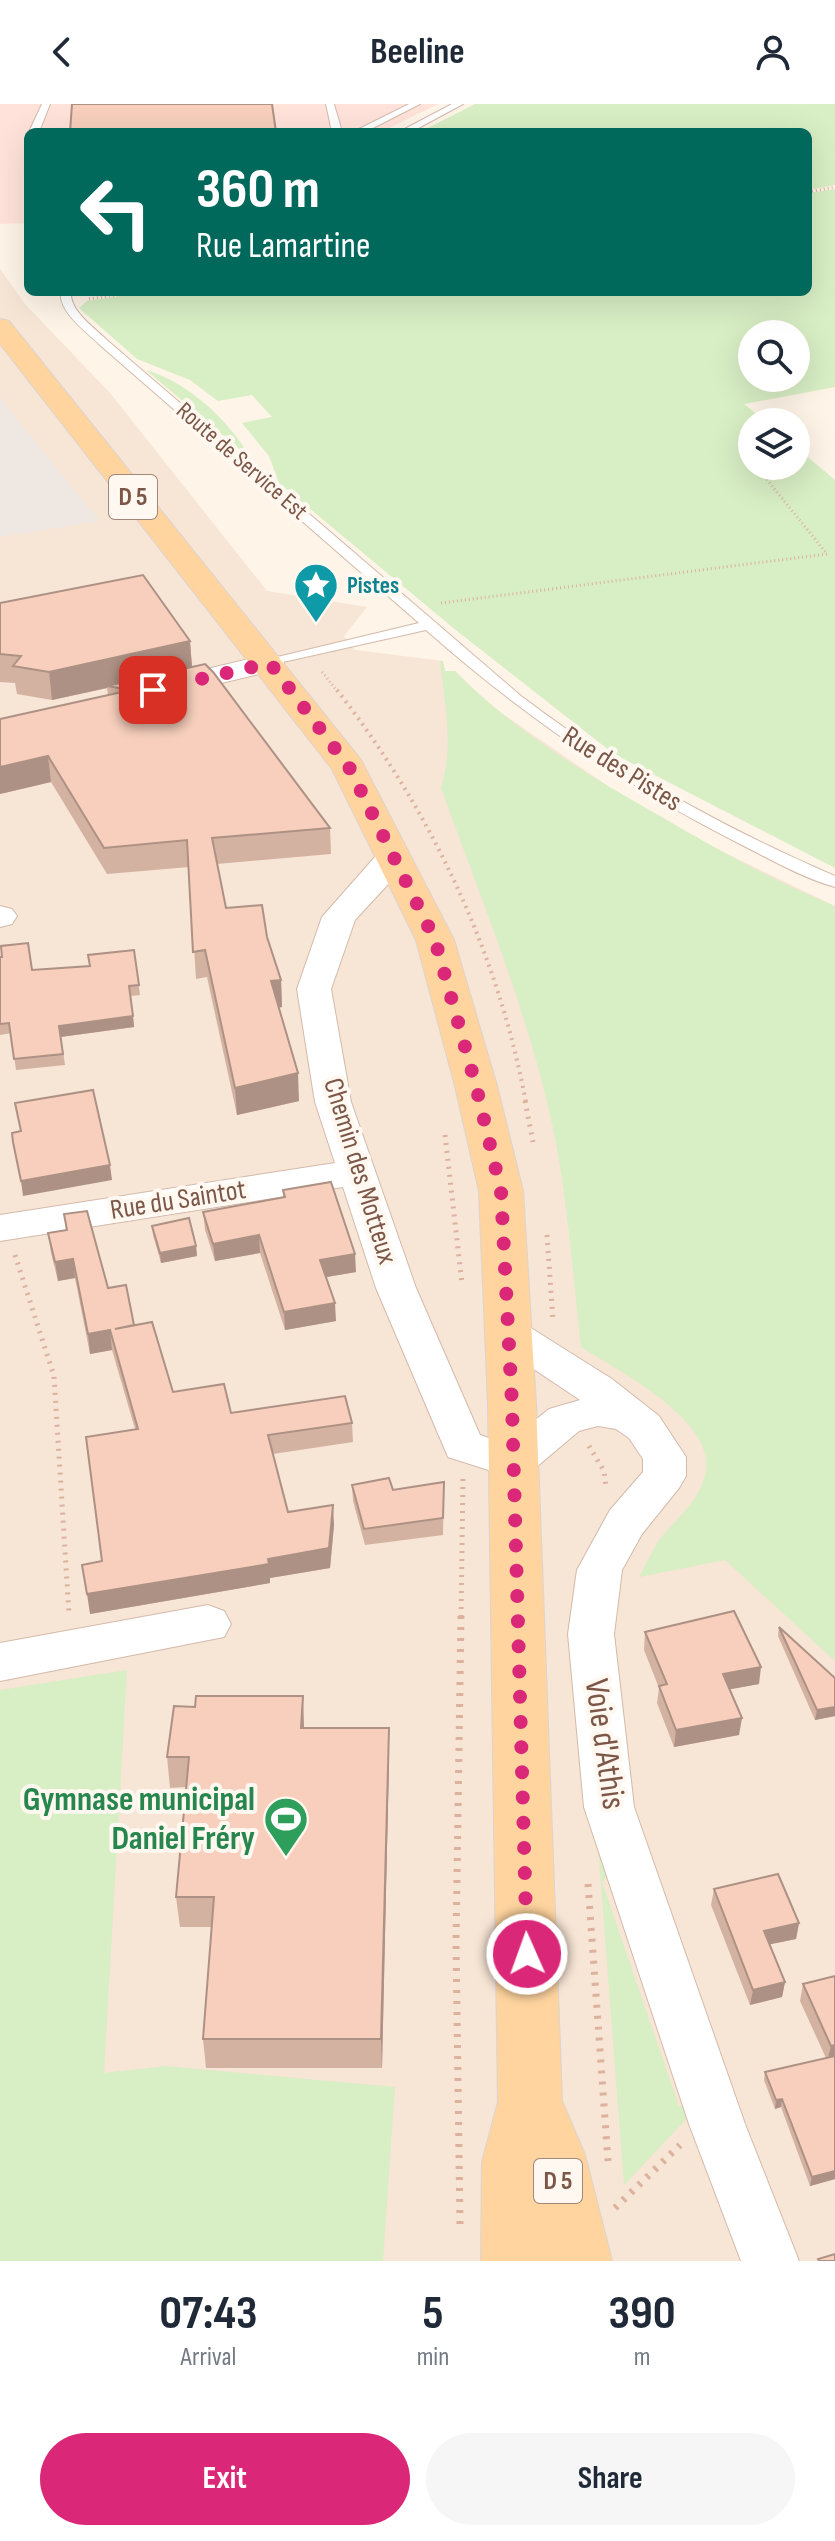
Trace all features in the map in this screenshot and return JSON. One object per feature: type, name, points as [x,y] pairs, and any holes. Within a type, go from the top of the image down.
[{"type":"main road","name":"D 5","points":[[0,327],[191,571],[270,663],[349,767],[435,940],[476,1086],[501,1191],[509,1333],[530,2102],[553,2155],[579,2261]]},
{"type":"main road","name":"D 5","points":[[514,2261],[511,2185],[517,2132],[530,2102]]},
{"type":"street","points":[[138,694],[270,663]]},
{"type":"street","name":"Chemin des Motteux","points":[[393,856],[339,917],[314,989],[333,1102],[396,1288],[463,1446],[513,1462]]},
{"type":"street","name":"Rue du Saintot","points":[[3,1228],[356,1172]]},
{"type":"street","name":"Voie d'Athis","points":[[509,1333],[597,1390],[644,1427],[665,1457],[664,1476],[626,1522],[600,1570],[591,1634],[609,1807],[717,2124],[770,2261]]},
{"type":"street","points":[[513,1462],[572,1417],[598,1410],[628,1416]]},
{"type":"street","points":[[0,1662],[208,1624]]},
{"type":"lane","points":[[35,128],[46,104]]},
{"type":"lane","points":[[330,104],[336,128]]},
{"type":"lane","points":[[366,128],[416,104]]},
{"type":"lane","points":[[412,128],[459,104]]},
{"type":"lane","name":"Route de Service Est","points":[[66,298],[104,343],[429,625]]},
{"type":"lane","points":[[270,663],[429,625]]},
{"type":"lane","name":"Rue des Pistes","points":[[429,625],[539,716],[622,773],[729,834],[835,882]]},
{"type":"path","points":[[812,191],[835,187]]},
{"type":"path","points":[[66,298],[89,296]]},
{"type":"path","points":[[429,625],[441,601],[827,554],[767,480]]},
{"type":"path","points":[[3,1228],[54,1376],[71,1650]]},
{"type":"path","points":[[624,2199],[686,2138]]},
{"type":"shaded area","points":[[0,104],[438,104],[389,128],[24,128],[24,223],[0,224]]},
{"type":"shaded area","points":[[0,269],[25,304],[110,393],[267,591],[367,607],[344,636],[355,650],[443,661],[445,671],[455,671],[484,701],[612,789],[717,849],[835,906],[835,2261],[0,2261]]},
{"type":"shaded area","points":[[0,396],[16,418],[100,521],[0,537]]},
{"type":"green space","points":[[475,104],[835,104],[835,185],[812,189],[812,128],[428,128]]},
{"type":"green space","points":[[835,189],[835,387],[810,392],[810,320],[738,320],[738,392],[808,392],[744,404],[749,408],[738,408],[738,480],[810,480],[810,459],[835,480],[835,868],[614,754],[457,631],[279,483],[269,456],[242,423],[272,417],[252,395],[218,401],[190,380],[137,359],[79,308],[87,301],[120,296],[812,296],[812,192]]},
{"type":"green space","points":[[146,370],[178,384],[207,405],[232,431],[252,460]]},
{"type":"green space","points":[[443,661],[445,671],[455,671],[501,713],[578,768],[724,852],[835,906],[835,1661],[725,1560],[639,1577],[660,1539],[696,1496],[704,1479],[706,1458],[698,1438],[684,1419],[664,1401],[581,1347],[564,1196],[548,1106],[513,985],[441,788],[448,741],[440,662]]},
{"type":"green space","points":[[127,1670],[104,2073],[165,2066],[395,2087],[383,2261],[0,2261],[0,1690]]},
{"type":"green space","points":[[597,1832],[612,1871],[602,1882],[679,2106],[690,2106],[693,2112],[624,2185]]},
{"type":"building","points":[[72,104],[272,104],[275,128],[70,128]]},
{"type":"building","points":[[143,575],[190,641],[49,672],[13,666],[21,656],[0,654],[0,603]]},
{"type":"building","points":[[205,664],[330,828],[212,838],[226,908],[262,905],[267,937],[281,980],[271,981],[298,1073],[235,1088],[205,950],[193,952],[187,840],[104,848],[48,756],[0,767],[0,719],[131,690],[107,686]]},
{"type":"building","points":[[28,943],[32,970],[90,966],[88,955],[134,950],[139,985],[129,986],[133,1016],[59,1026],[63,1054],[14,1059],[9,1023],[0,1024],[1,946]]},
{"type":"building","points":[[93,1090],[110,1165],[21,1181],[12,1133],[21,1131],[15,1103]]},
{"type":"building","points":[[331,1182],[355,1254],[320,1260],[335,1303],[284,1312],[259,1235],[213,1244],[203,1212],[285,1197],[283,1190]]},
{"type":"building","points":[[87,1211],[108,1288],[126,1285],[134,1325],[115,1329],[152,1322],[173,1392],[224,1384],[231,1413],[345,1396],[352,1423],[268,1435],[288,1512],[333,1505],[329,1548],[268,1559],[269,1564],[87,1594],[82,1565],[102,1561],[86,1437],[138,1429],[110,1330],[88,1334],[73,1259],[55,1262],[48,1233],[67,1230],[64,1214]]},
{"type":"building","points":[[189,1218],[196,1246],[160,1253],[152,1226]]},
{"type":"building","points":[[389,1478],[393,1490],[444,1482],[443,1518],[364,1529],[352,1485]]},
{"type":"building","points":[[734,1611],[761,1667],[723,1674],[742,1718],[676,1730],[659,1686],[667,1684],[645,1632]]},
{"type":"building","points":[[779,1627],[835,1678],[835,1707],[817,1710]]},
{"type":"building","name":"Gymnase municipal Daniel Fréry","points":[[196,1696],[303,1696],[301,1728],[389,1728],[381,2039],[203,2039],[214,1897],[176,1897],[189,1757],[167,1757],[174,1706],[195,1707]]},
{"type":"building","points":[[778,1874],[799,1923],[764,1931],[785,1982],[753,1990],[714,1889]]},
{"type":"building","points":[[835,1976],[835,2045],[831,2046],[803,1984]]},
{"type":"building","points":[[835,2056],[835,2171],[812,2177],[782,2099],[776,2100],[765,2072]]},
{"type":"building","points":[[835,2254],[835,2261],[818,2259]]},
{"type":"place","name":"Pistes","points":[[316,624]]},
{"type":"place","name":"Gymnase municipal Daniel Fréry","points":[[286,1858]]},
{"type":"route","points":[[153,690],[270,663],[349,767],[435,940],[476,1086],[501,1191],[512,1404],[527,1954]]}]
